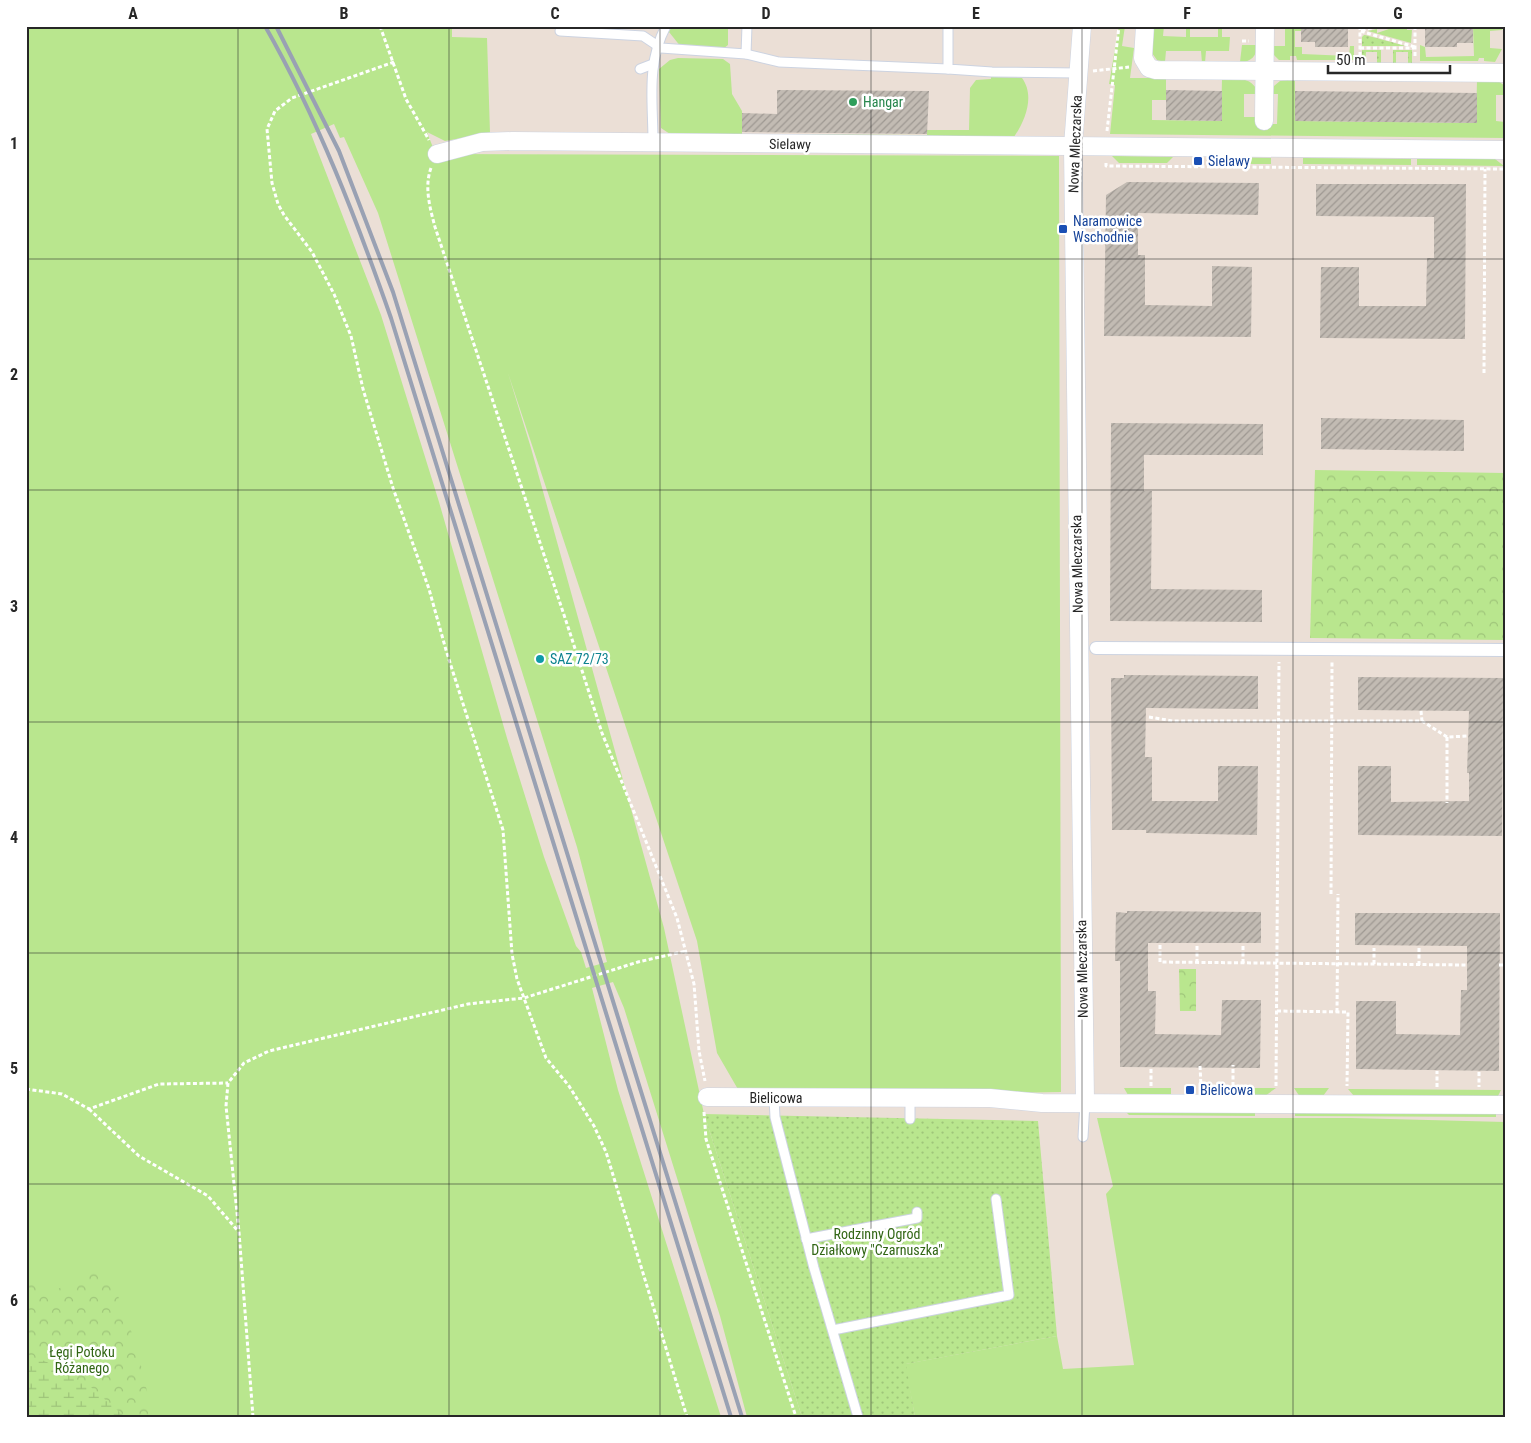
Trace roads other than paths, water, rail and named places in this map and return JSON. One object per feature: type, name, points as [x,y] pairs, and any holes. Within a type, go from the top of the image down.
[{"type":"street","name":"Nowa Mleczarska","points":[[1082,26],[1074,146],[1085,1102]]},
{"type":"street","points":[[1145,26],[1142,53],[1144,64],[1156,70],[1505,73]]},
{"type":"street","points":[[1264,121],[1265,26]]},
{"type":"street","name":"Sielawy","points":[[437,154],[482,142],[1505,150]]},
{"type":"street","points":[[1096,648],[1505,650]]},
{"type":"street","name":"Bielicowa","points":[[708,1097],[990,1098],[1042,1103],[1505,1105]]},
{"type":"lane","points":[[654,142],[653,64],[656,45],[666,26]]},
{"type":"lane","points":[[746,54],[747,26]]},
{"type":"lane","points":[[948,26],[948,69]]},
{"type":"lane","points":[[560,31],[643,36],[661,48],[746,54],[779,62],[992,72],[1078,73]]},
{"type":"lane","points":[[640,69],[653,64]]},
{"type":"lane","points":[[774,1098],[775,1117],[806,1239],[858,1417]]},
{"type":"lane","points":[[910,1098],[910,1119]]},
{"type":"lane","points":[[1083,1137],[1085,1102]]},
{"type":"lane","points":[[833,1330],[1009,1295],[996,1199]]},
{"type":"lane","points":[[806,1239],[917,1218],[917,1212]]},
{"type":"railway","points":[[265,26],[302,97],[335,169],[391,318],[731,1417]]},
{"type":"railway","points":[[276,26],[339,151],[393,292],[742,1417]]},
{"type":"place","name":"Hangar","points":[[853,102]]},
{"type":"place","name":"Sielawy","points":[[1198,161]]},
{"type":"place","name":"Naramowice Wschodnie","points":[[1063,229]]},
{"type":"place","name":"SAZ 72/73","points":[[540,659]]},
{"type":"place","name":"Bielicowa","points":[[1190,1090]]},
{"type":"park label","name":"Rodzinny Ogród Działkowy \"Czarnuszka\"","points":[[877,1242]]},
{"type":"park label","name":"Łęgi Potoku Różanego","points":[[82,1360]]}]
